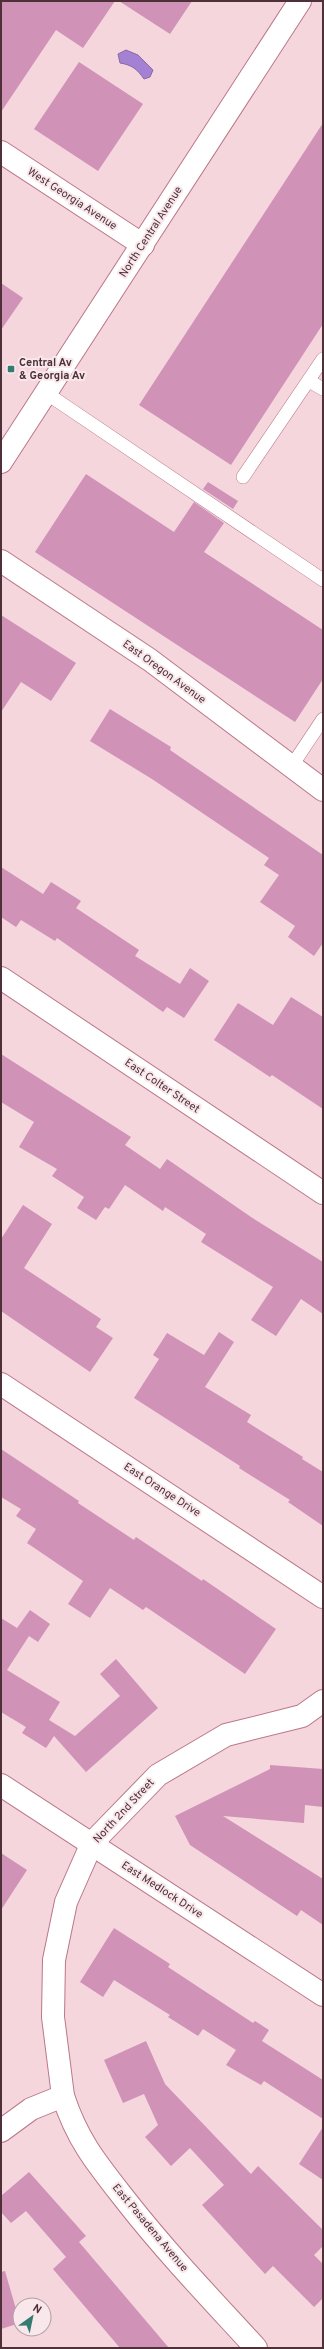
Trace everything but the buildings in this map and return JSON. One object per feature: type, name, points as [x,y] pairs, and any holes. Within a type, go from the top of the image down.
[{"type":"street","name":"North Central Avenue","points":[[1,462],[300,1]]},
{"type":"street","name":"West Georgia Avenue","points":[[1,152],[143,245]]},
{"type":"street","name":"East Oregon Avenue","points":[[1,561],[150,660],[291,768],[323,790]]},
{"type":"street","name":"East Colter Street","points":[[9,983],[323,1193]]},
{"type":"street","name":"East Orange Drive","points":[[1,1384],[323,1596]]},
{"type":"street","name":"North 2nd Street","points":[[63,2096],[53,2017],[54,1960],[66,1902],[92,1843],[158,1775],[226,1735],[302,1716],[323,1701]]},
{"type":"street","name":"East Medlock Drive","points":[[1,1785],[323,1995]]},
{"type":"street","points":[[1,2131],[31,2109],[63,2096]]},
{"type":"street","name":"East Pasadena Avenue","points":[[63,2096],[74,2127],[90,2155],[156,2239],[256,2348]]},
{"type":"lane","points":[[243,477],[323,359]]},
{"type":"lane","points":[[309,381],[323,389]]},
{"type":"lane","points":[[46,393],[323,580]]},
{"type":"lane","points":[[291,768],[323,719]]},
{"type":"shaded area","points":[[126,50],[138,55],[153,70],[150,77],[144,79],[134,68],[120,63],[118,54]]},
{"type":"place","name":"Central Av & Georgia Av","points":[[11,369]]}]
